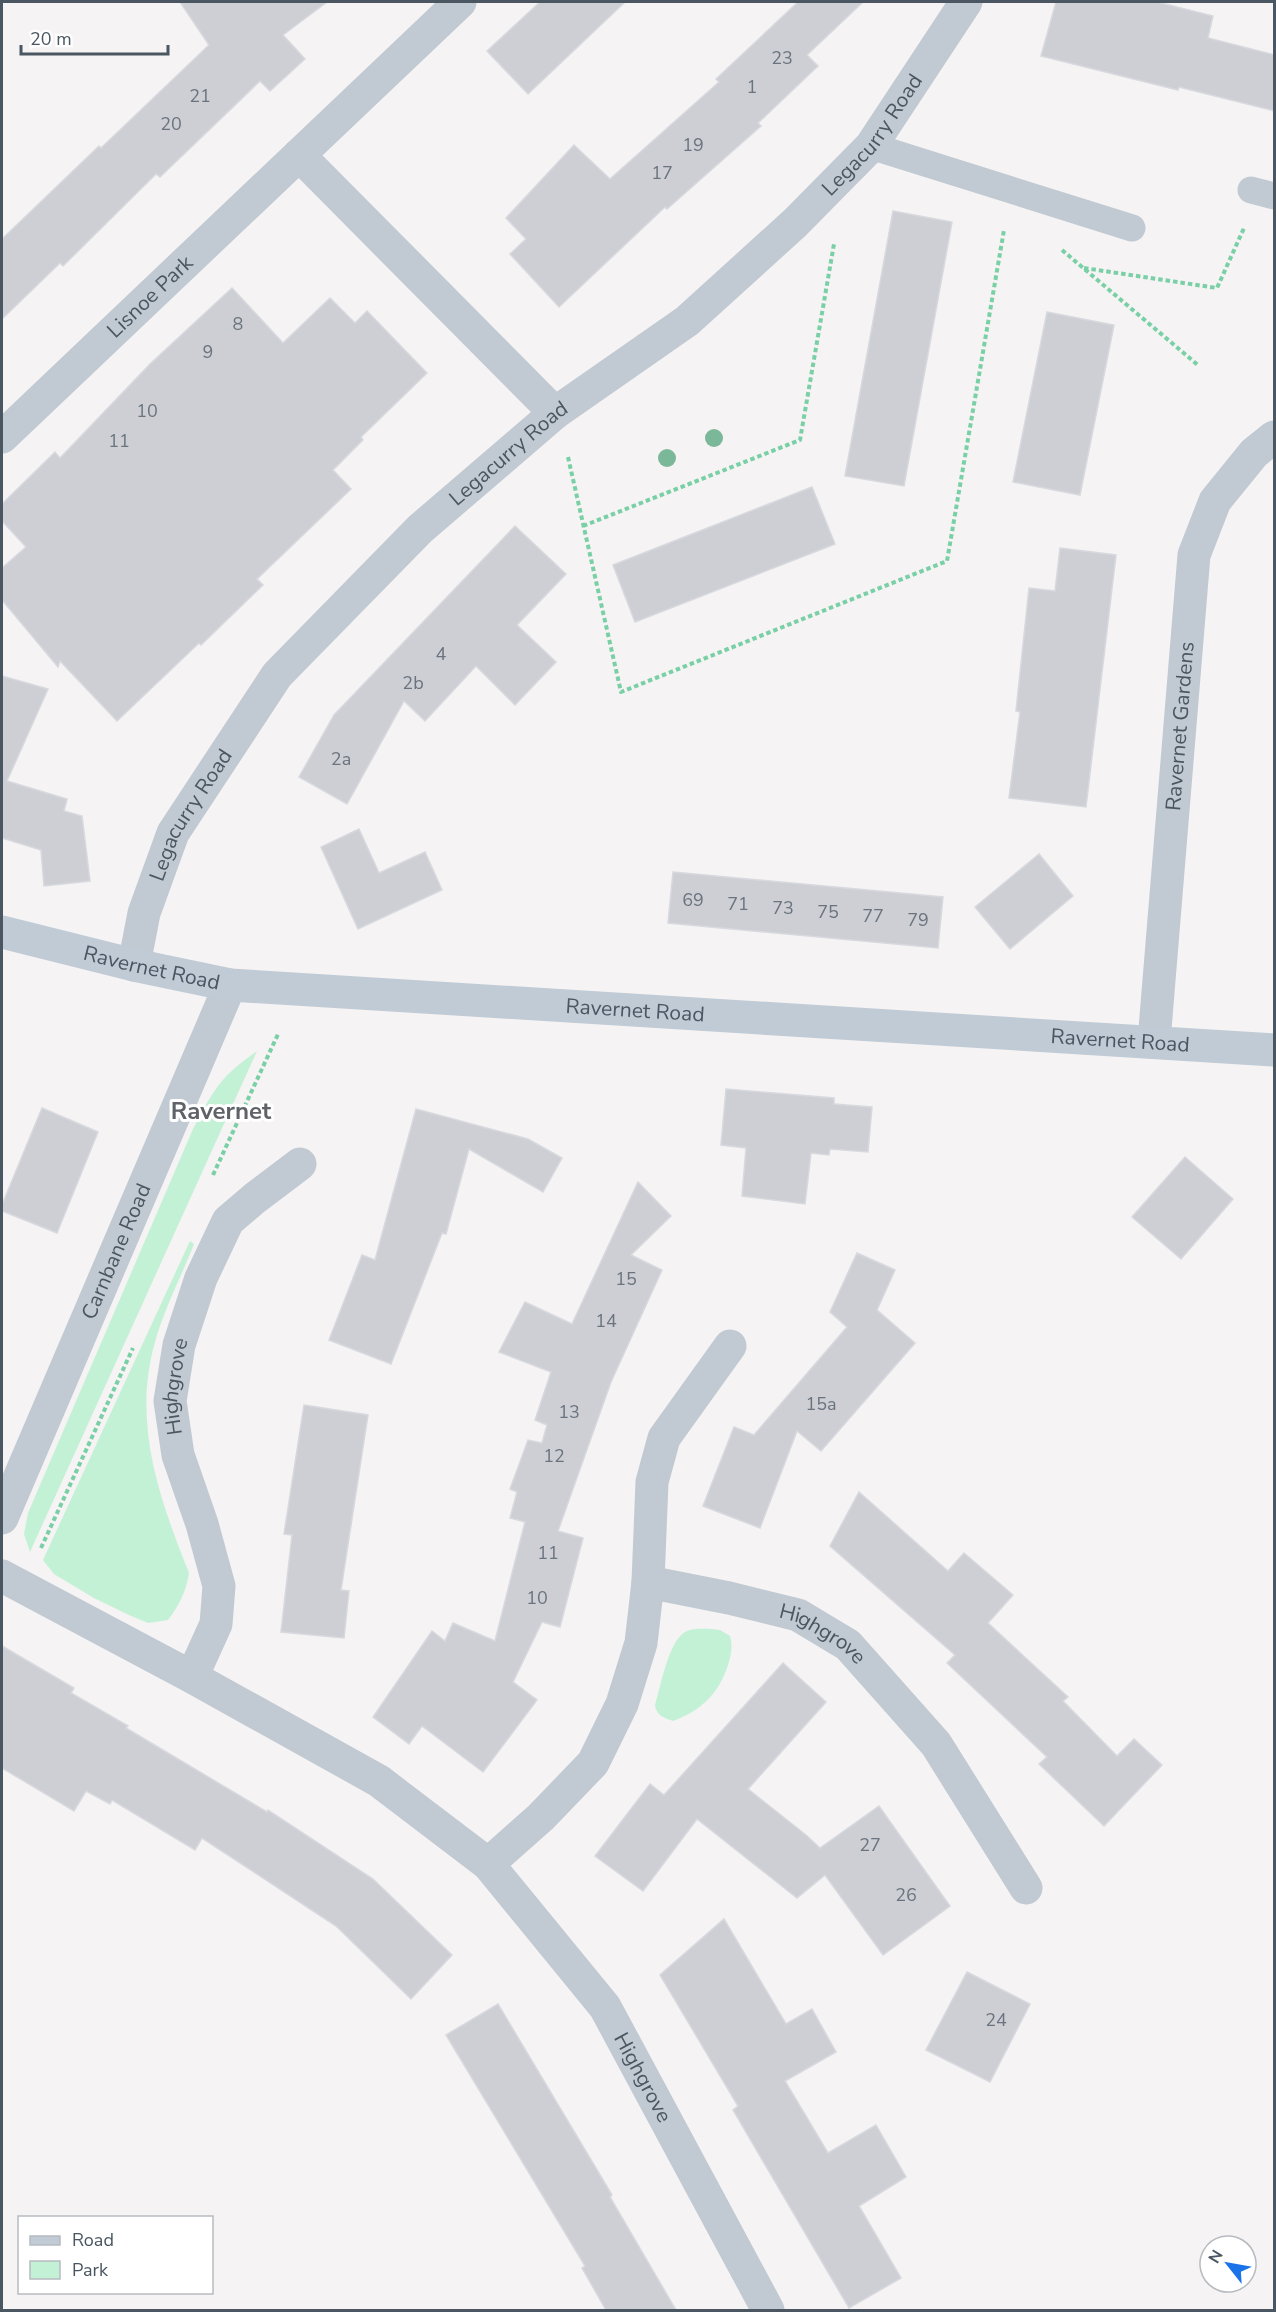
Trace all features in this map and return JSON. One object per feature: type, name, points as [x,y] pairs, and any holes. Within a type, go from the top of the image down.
[{"type":"street","name":"Lisnoe Park","points":[[2,437],[460,2]]},
{"type":"street","name":"Legacurry Road","points":[[134,965],[144,913],[173,833],[277,675],[420,529],[552,416],[687,321],[795,223],[871,146],[966,2]]},
{"type":"street","points":[[299,155],[552,416]]},
{"type":"street","name":"Ravernet Gardens","points":[[1154,1041],[1194,555],[1215,501],[1254,453],[1275,437]]},
{"type":"street","name":"Ravernet Road","points":[[2,932],[134,965],[230,985],[1275,1050]]},
{"type":"street","name":"Carnbane Road","points":[[2,1518],[230,985]]},
{"type":"street","name":"Highgrove","points":[[192,1677],[216,1624],[219,1586],[176,1444],[170,1401],[179,1346],[201,1278],[228,1221],[300,1164]]},
{"type":"street","points":[[488,1864],[541,1817],[593,1763],[626,1694],[641,1643],[648,1582],[652,1482],[664,1438],[730,1346]]},
{"type":"street","name":"Highgrove","points":[[2,1576],[192,1677],[379,1781],[488,1864],[605,2007],[768,2310]]},
{"type":"street","name":"Highgrove","points":[[648,1582],[798,1615],[848,1645],[936,1744],[1026,1888]]},
{"type":"lane","points":[[871,146],[1132,228]]},
{"type":"path","points":[[552,416],[567,453],[621,692],[947,561],[1009,201],[990,183]]},
{"type":"path","points":[[1082,268],[1217,288],[1262,193]]},
{"type":"path","points":[[584,526],[800,440],[835,240]]},
{"type":"path","points":[[1058,246],[1199,366]]},
{"type":"green space","points":[[257,1051],[30,1552],[24,1534],[28,1513],[193,1129],[219,1085],[234,1069]]},
{"type":"green space","points":[[190,1241],[194,1244],[155,1342],[146,1401],[152,1459],[159,1488],[189,1573],[182,1598],[168,1620],[148,1623],[94,1598],[54,1574],[43,1560]]},
{"type":"green space","points":[[720,1630],[730,1636],[731,1640],[730,1658],[720,1684],[708,1700],[692,1712],[673,1721],[664,1717],[659,1714],[655,1705],[666,1664],[675,1643],[687,1631]]},
{"type":"building","points":[[180,2],[327,2],[283,35],[305,59],[270,91],[260,81],[160,177],[156,174],[63,266],[60,263],[2,319],[2,239],[209,45]]},
{"type":"building","points":[[540,2],[625,2],[528,94],[487,51]]},
{"type":"building","points":[[798,2],[863,2],[807,55],[818,66],[758,123],[761,126],[667,209],[665,207],[559,307],[510,254],[526,239],[506,218],[574,145],[610,179],[719,82],[716,79]]},
{"type":"building","points":[[1056,2],[1157,2],[1213,16],[1208,38],[1275,55],[1275,111],[1041,56]]},
{"type":"building","points":[[893,211],[952,222],[904,486],[845,476]]},
{"type":"building","points":[[232,288],[283,343],[330,298],[355,323],[367,311],[427,373],[361,437],[363,440],[333,470],[351,489],[257,579],[263,585],[117,721],[60,661],[58,667],[2,600],[2,568],[26,547],[2,521],[2,504],[55,452],[60,458],[150,364]]},
{"type":"building","points":[[1047,312],[1114,325],[1080,495],[1013,482]]},
{"type":"building","points":[[812,487],[835,544],[635,622],[613,565]]},
{"type":"building","points":[[515,526],[566,574],[517,625],[556,662],[515,705],[476,666],[425,721],[404,701],[347,804],[299,777],[334,715]]},
{"type":"building","points":[[1060,548],[1116,555],[1086,807],[1009,798],[1020,712],[1016,711],[1029,588],[1055,591]]},
{"type":"building","points":[[2,676],[48,689],[7,781],[67,799],[64,811],[82,816],[90,881],[44,886],[41,850],[2,838]]},
{"type":"building","points":[[359,829],[379,873],[425,852],[442,890],[358,929],[321,847]]},
{"type":"building","points":[[1039,854],[1073,896],[1010,949],[975,907]]},
{"type":"building","points":[[673,872],[943,897],[938,948],[668,923]]},
{"type":"building","points":[[726,1089],[834,1098],[834,1104],[872,1107],[868,1152],[830,1149],[829,1155],[811,1153],[805,1204],[742,1196],[746,1148],[721,1145]]},
{"type":"building","points":[[42,1108],[98,1132],[57,1233],[2,1211],[2,1205]]},
{"type":"building","points":[[416,1109],[528,1139],[562,1158],[543,1192],[469,1149],[446,1234],[442,1233],[391,1364],[329,1340],[362,1255],[375,1260]]},
{"type":"building","points":[[1185,1157],[1233,1199],[1181,1259],[1132,1217]]},
{"type":"building","points":[[638,1182],[671,1216],[631,1255],[662,1270],[611,1382],[558,1531],[583,1538],[560,1627],[542,1622],[513,1682],[537,1700],[483,1772],[422,1726],[409,1744],[373,1717],[432,1631],[445,1641],[453,1623],[495,1641],[525,1522],[510,1518],[517,1492],[510,1489],[528,1440],[542,1443],[547,1425],[535,1420],[551,1372],[499,1352],[525,1302],[572,1324]]},
{"type":"building","points":[[857,1253],[895,1270],[877,1310],[915,1343],[821,1451],[797,1431],[760,1528],[703,1506],[734,1427],[754,1435],[847,1327],[830,1312]]},
{"type":"building","points":[[304,1405],[368,1415],[341,1590],[349,1591],[344,1638],[281,1632],[292,1535],[284,1534]]},
{"type":"building","points":[[859,1492],[948,1571],[964,1553],[1013,1595],[988,1623],[1068,1697],[1063,1701],[1117,1756],[1134,1739],[1162,1765],[1104,1826],[1039,1764],[1047,1757],[947,1663],[955,1655],[830,1546]]},
{"type":"building","points":[[2,1646],[74,1688],[71,1693],[128,1726],[126,1728],[267,1812],[268,1810],[373,1879],[452,1955],[411,1999],[336,1926],[202,1838],[195,1850],[112,1800],[110,1804],[86,1791],[74,1811],[2,1768]]},
{"type":"building","points":[[783,1663],[826,1702],[748,1789],[820,1848],[879,1806],[950,1906],[883,1955],[825,1875],[797,1898],[697,1819],[643,1891],[595,1856],[650,1784],[664,1795]]},
{"type":"building","points":[[724,1919],[786,2024],[812,2009],[836,2052],[785,2081],[828,2153],[876,2125],[906,2177],[859,2206],[901,2278],[849,2308],[733,2110],[738,2106],[660,1975]]},
{"type":"building","points":[[967,1972],[1030,2004],[990,2082],[926,2050]]},
{"type":"building","points":[[498,2004],[612,2195],[610,2197],[676,2310],[606,2310],[582,2268],[585,2266],[446,2035]]},
{"type":"district","name":"Ravernet","points":[[221,1111]]}]
